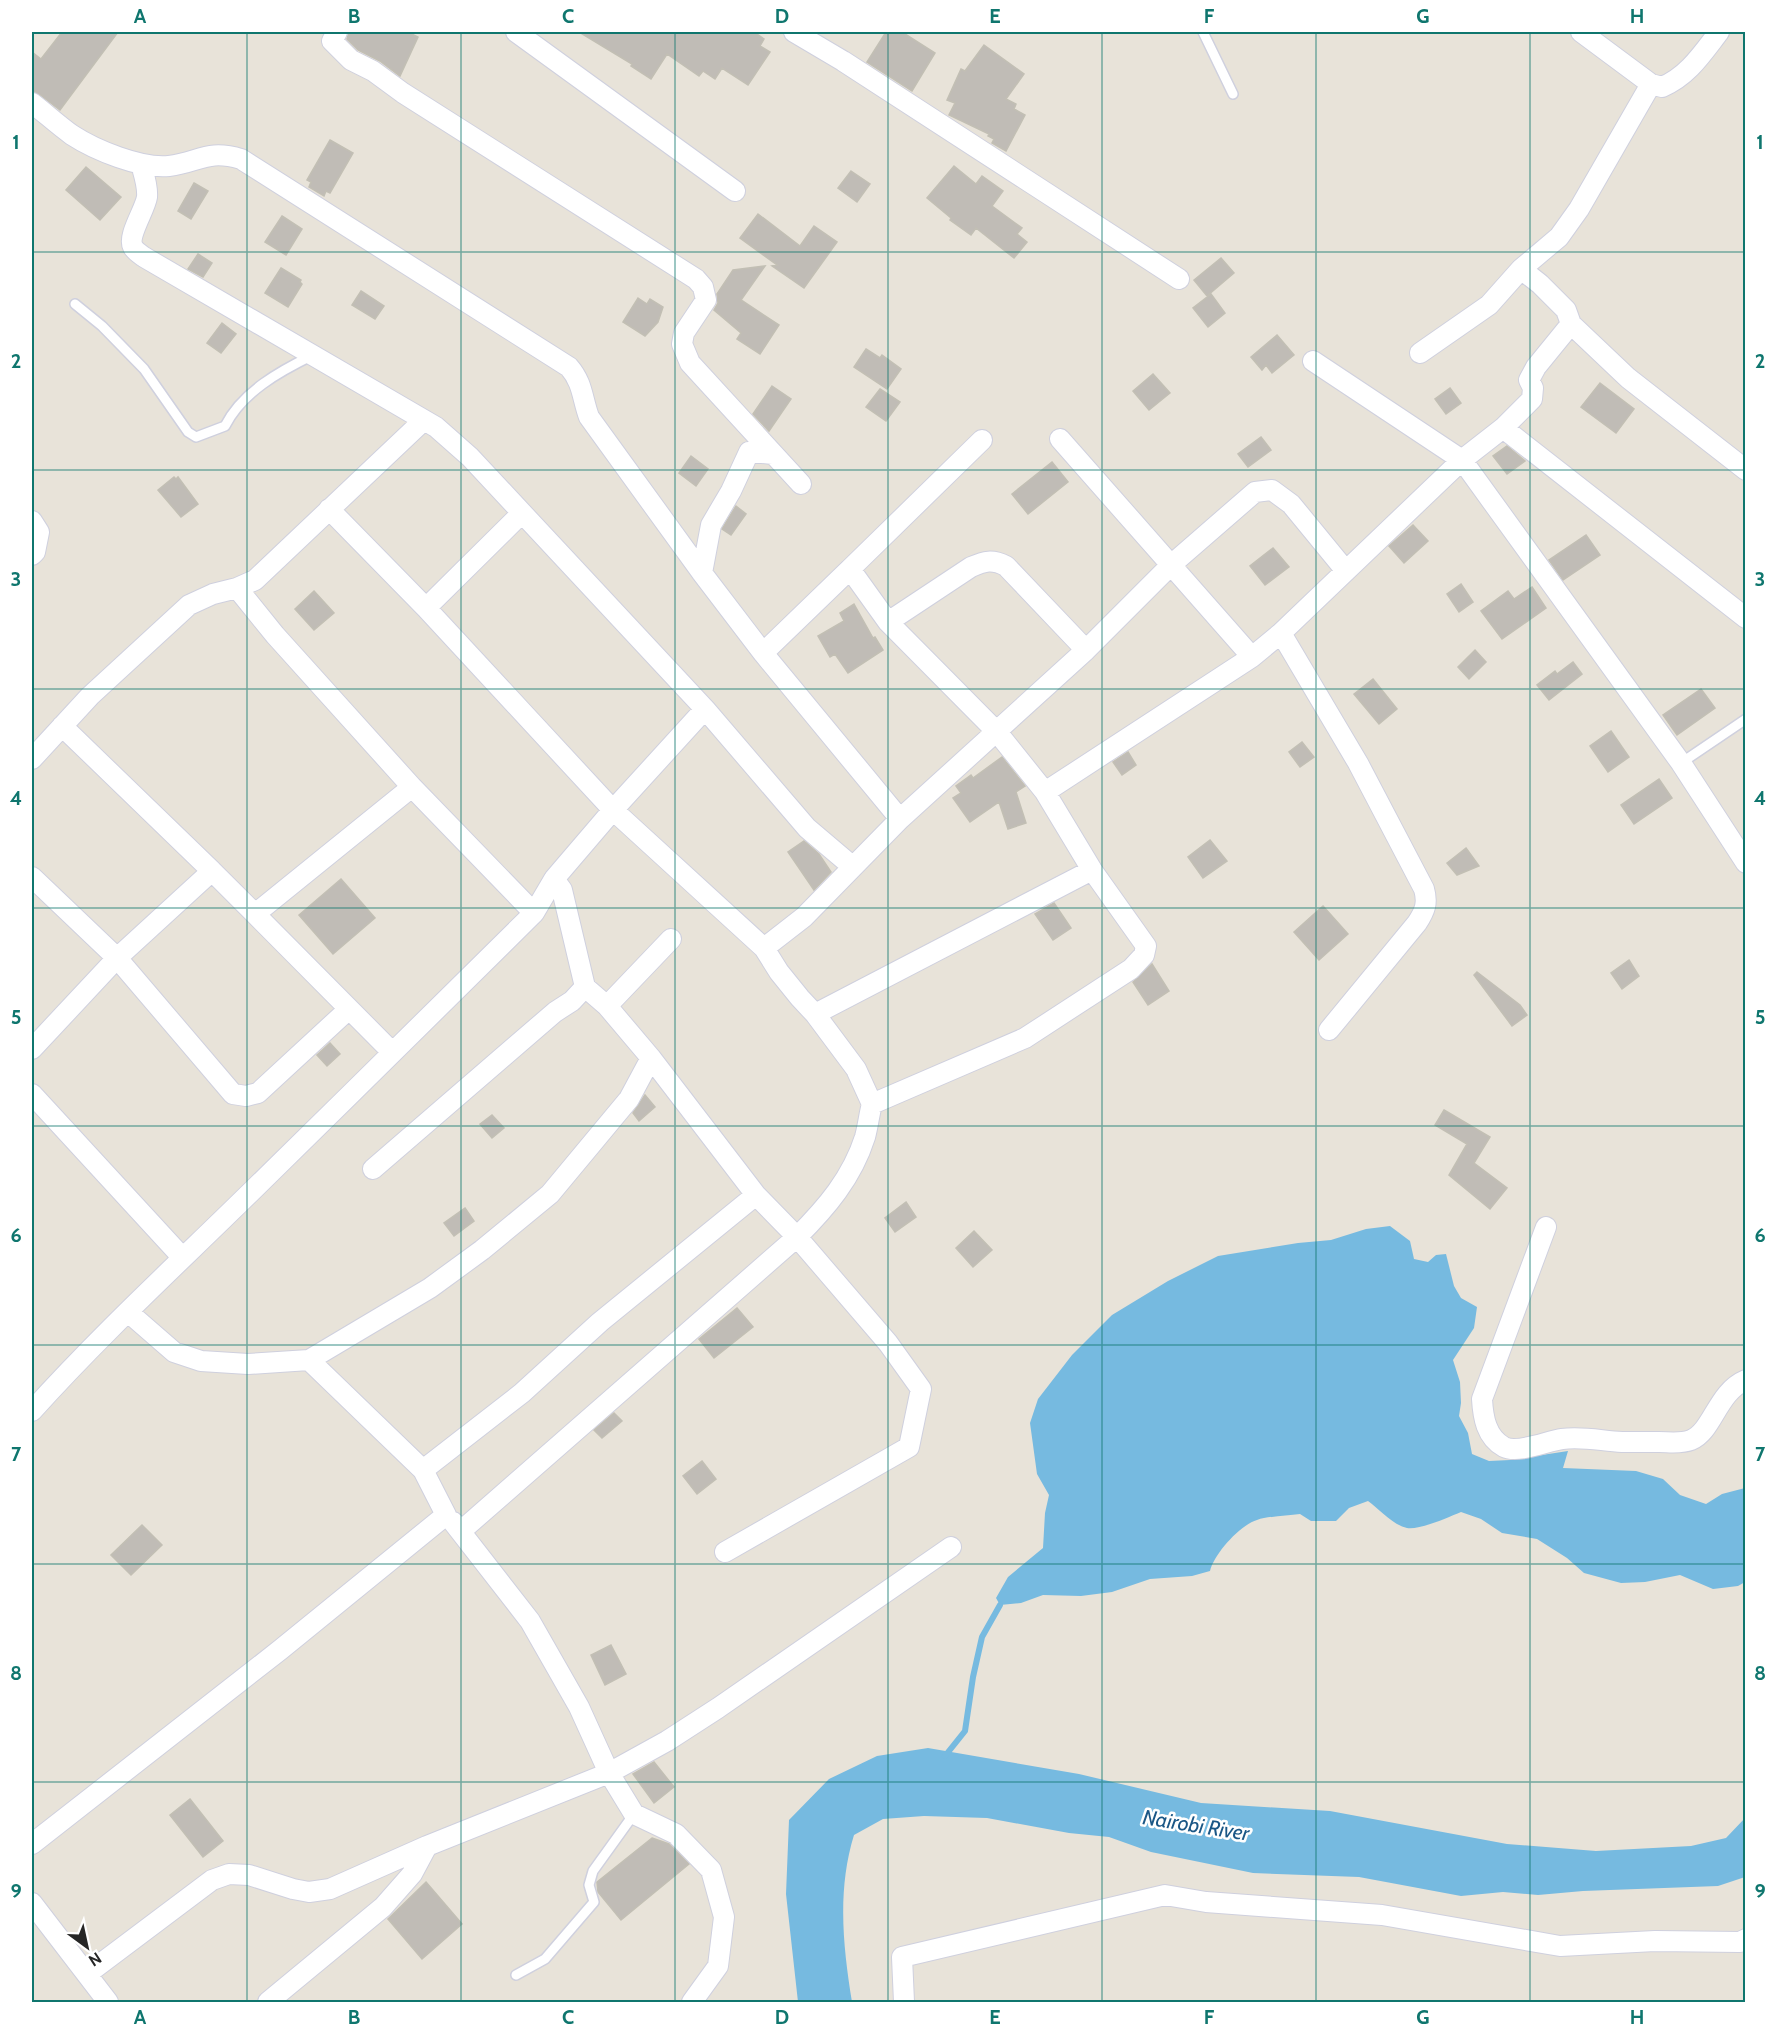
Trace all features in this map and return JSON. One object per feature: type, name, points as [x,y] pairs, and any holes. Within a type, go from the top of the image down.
[{"type":"street","points":[[337,32],[332,41],[351,60],[373,71],[403,93],[696,279],[703,287],[706,300],[684,333],[682,344],[690,363],[801,484]]},
{"type":"street","points":[[516,32],[735,191]]},
{"type":"street","points":[[794,32],[843,61],[1179,279]]},
{"type":"street","points":[[1581,32],[1652,84],[1662,87],[1677,81],[1688,72],[1719,32]]},
{"type":"street","points":[[1420,353],[1490,305],[1521,269],[1559,237],[1579,209],[1652,84]]},
{"type":"street","points":[[32,103],[72,135],[105,151],[141,164],[169,166],[214,154],[226,154],[241,159],[569,367],[580,382],[589,417],[702,573],[763,653],[900,819]]},
{"type":"street","points":[[141,164],[147,189],[146,201],[132,238],[132,246],[136,250],[144,257],[436,427],[470,457],[705,709],[807,828],[853,867]]},
{"type":"street","points":[[1521,269],[1566,310],[1571,324],[1629,378],[1746,470]]},
{"type":"street","points":[[1045,792],[1252,657],[1281,633],[1462,460],[1503,428],[1532,399],[1533,388],[1529,380],[1536,367],[1571,324]]},
{"type":"street","points":[[1313,361],[1462,460],[1681,763],[1746,862]]},
{"type":"street","points":[[32,759],[90,696],[189,605],[255,580],[424,420]]},
{"type":"street","points":[[1503,428],[1746,618]]},
{"type":"street","points":[[1060,439],[1252,657]]},
{"type":"street","points":[[763,653],[982,440]]},
{"type":"street","points":[[702,573],[711,525],[731,491],[749,452],[773,454]]},
{"type":"street","points":[[764,948],[804,918],[900,819],[1086,650],[1171,565],[1255,492],[1272,490],[1291,504],[1346,571]]},
{"type":"street","points":[[329,509],[426,608],[612,810],[764,948],[856,1069],[872,1104],[865,1137],[848,1176],[827,1207],[797,1237],[461,1531]]},
{"type":"street","points":[[426,608],[521,514]]},
{"type":"street","points":[[32,521],[39,532],[35,552],[32,555]]},
{"type":"street","points":[[888,622],[971,567],[984,561],[995,561],[1006,566],[1086,650]]},
{"type":"street","points":[[850,569],[888,622],[998,732],[1045,792],[1092,870],[1146,946],[1144,955],[1131,969],[1025,1038],[872,1104]]},
{"type":"street","points":[[237,588],[275,635],[412,787],[534,912]]},
{"type":"street","points":[[1281,633],[1358,763],[1424,888],[1427,899],[1425,911],[1417,924],[1329,1030]]},
{"type":"street","points":[[35,1398],[128,1312],[534,912],[554,879],[612,810],[705,709]]},
{"type":"street","points":[[62,726],[212,871],[392,1052]]},
{"type":"street","points":[[255,914],[412,787]]},
{"type":"street","points":[[815,1014],[1092,870]]},
{"type":"street","points":[[32,1049],[117,958],[212,871]]},
{"type":"street","points":[[32,877],[117,958],[233,1094],[246,1096],[258,1093],[350,1009]]},
{"type":"street","points":[[554,879],[562,890],[585,987],[607,1006],[651,1058],[756,1195],[797,1237],[888,1342],[921,1389],[909,1447],[725,1552]]},
{"type":"street","points":[[607,1006],[671,939]]},
{"type":"street","points":[[373,1169],[555,1012],[572,1001],[585,987]]},
{"type":"street","points":[[128,1312],[174,1352],[201,1360],[248,1364],[309,1360],[430,1287],[482,1250],[550,1194],[629,1099],[651,1058]]},
{"type":"street","points":[[32,1094],[182,1257]]},
{"type":"street","points":[[423,1470],[522,1393],[600,1322],[756,1195]]},
{"type":"street","points":[[1546,1227],[1482,1399],[1483,1420],[1491,1434],[1504,1448],[1518,1448],[1563,1438],[1595,1438],[1621,1442],[1692,1440],[1701,1432],[1730,1390],[1746,1380]]},
{"type":"street","points":[[309,1360],[423,1470],[446,1515],[461,1531],[530,1621],[579,1707],[609,1773],[634,1814],[676,1834],[711,1870],[724,1917],[718,1966],[692,2002]]},
{"type":"street","points":[[32,1844],[280,1650],[446,1515]]},
{"type":"street","points":[[87,1974],[212,1880],[229,1874],[249,1875],[309,1892],[330,1889],[427,1846],[609,1773],[667,1741],[718,1708],[951,1547]]},
{"type":"street","points":[[268,2002],[383,1906],[412,1874],[427,1846]]},
{"type":"street","points":[[904,2002],[902,1957],[1165,1895],[1206,1902],[1382,1915],[1560,1946],[1655,1941],[1740,1942],[1746,1939]]},
{"type":"street","points":[[32,1903],[108,2002]]},
{"type":"lane","points":[[1203,32],[1233,94]]},
{"type":"lane","points":[[75,304],[102,326],[144,369],[188,432],[196,437],[225,426],[229,419],[274,374],[312,355]]},
{"type":"lane","points":[[1681,763],[1746,719]]},
{"type":"lane","points":[[516,1975],[545,1959],[594,1902],[589,1885],[593,1871],[634,1814]]},
{"type":"water","points":[[1390,1226],[1410,1241],[1414,1259],[1428,1262],[1436,1255],[1446,1254],[1454,1286],[1461,1298],[1477,1307],[1474,1328],[1453,1360],[1460,1382],[1459,1416],[1468,1433],[1472,1454],[1489,1461],[1568,1451],[1563,1468],[1636,1471],[1663,1479],[1680,1495],[1706,1504],[1722,1494],[1745,1488],[1745,1582],[1738,1586],[1713,1589],[1680,1575],[1645,1582],[1621,1583],[1584,1573],[1567,1558],[1537,1539],[1502,1533],[1481,1519],[1461,1512],[1427,1525],[1407,1528],[1391,1520],[1368,1501],[1349,1508],[1336,1521],[1311,1521],[1300,1514],[1267,1518],[1250,1523],[1222,1549],[1210,1571],[1192,1576],[1150,1579],[1112,1592],[1081,1596],[1043,1595],[1021,1603],[1000,1605],[996,1598],[1008,1577],[1043,1548],[1045,1513],[1049,1495],[1037,1474],[1030,1423],[1038,1399],[1072,1355],[1112,1315],[1168,1281],[1218,1256],[1331,1240],[1366,1229]]},
{"type":"water","name":"Nairobi River","points":[[928,1748],[1079,1774],[1201,1803],[1330,1811],[1507,1844],[1596,1851],[1691,1846],[1726,1838],[1745,1818],[1745,1877],[1718,1886],[1538,1895],[1503,1892],[1461,1896],[1359,1877],[1253,1873],[1151,1852],[1109,1837],[1069,1833],[987,1818],[924,1816],[883,1819],[854,1835],[845,1877],[844,1939],[852,2002],[798,2002],[786,1894],[789,1820],[829,1779],[877,1756]]},
{"type":"building","points":[[62,32],[118,32],[60,110],[32,91],[32,52],[41,59]]},
{"type":"building","points":[[349,32],[408,32],[418,37],[400,76],[380,61],[358,50],[347,39]]},
{"type":"building","points":[[579,32],[754,32],[764,39],[760,46],[770,52],[748,85],[722,68],[715,79],[703,71],[699,76],[667,54],[651,79],[631,66],[632,64]]},
{"type":"building","points":[[886,32],[902,32],[935,53],[912,91],[867,62]]},
{"type":"building","points":[[984,45],[1024,74],[1006,99],[1016,104],[1014,109],[1025,115],[1006,151],[992,143],[994,139],[988,136],[989,134],[949,115],[955,103],[947,100],[961,69],[965,71]]},
{"type":"building","points":[[330,140],[353,153],[330,193],[326,191],[324,196],[309,187],[311,182],[307,180]]},
{"type":"building","points":[[954,166],[976,184],[982,176],[1003,191],[992,206],[1022,228],[1017,234],[1027,242],[1014,258],[976,228],[971,235],[950,220],[951,218],[927,198]]},
{"type":"building","points":[[86,167],[121,197],[100,220],[66,190]]},
{"type":"building","points":[[851,171],[870,184],[857,202],[838,188]]},
{"type":"building","points":[[194,183],[208,191],[191,219],[178,211]]},
{"type":"building","points":[[758,214],[800,246],[814,226],[837,242],[804,288],[772,266],[777,265],[740,238]]},
{"type":"building","points":[[282,216],[302,229],[286,255],[265,242]]},
{"type":"building","points":[[198,254],[212,263],[203,277],[188,269]]},
{"type":"building","points":[[1221,258],[1234,273],[1207,296],[1194,280]]},
{"type":"building","points":[[765,266],[741,300],[779,325],[760,354],[737,339],[741,333],[714,310],[718,303],[717,294],[733,270]]},
{"type":"building","points":[[281,268],[301,280],[302,284],[288,307],[265,293]]},
{"type":"building","points":[[361,291],[384,306],[375,319],[352,305]]},
{"type":"building","points":[[1211,294],[1225,313],[1208,327],[1193,308]]},
{"type":"building","points":[[638,298],[647,304],[650,299],[663,307],[658,322],[645,336],[623,322]]},
{"type":"building","points":[[222,323],[236,334],[221,353],[207,343]]},
{"type":"building","points":[[1277,335],[1294,355],[1272,373],[1266,365],[1262,370],[1251,357]]},
{"type":"building","points":[[866,349],[880,358],[882,355],[901,369],[887,389],[854,367]]},
{"type":"building","points":[[1153,374],[1170,393],[1149,410],[1133,391]]},
{"type":"building","points":[[1600,383],[1634,409],[1616,433],[1581,407]]},
{"type":"building","points":[[772,386],[791,399],[769,431],[753,414]]},
{"type":"building","points":[[1450,388],[1461,403],[1446,414],[1435,399]]},
{"type":"building","points":[[880,389],[900,402],[886,421],[866,407]]},
{"type":"building","points":[[1261,437],[1271,450],[1248,467],[1238,454]]},
{"type":"building","points":[[1507,446],[1525,461],[1507,474],[1493,456]]},
{"type":"building","points":[[691,456],[708,469],[696,486],[679,473]]},
{"type":"building","points":[[1052,462],[1068,482],[1028,514],[1012,494]]},
{"type":"building","points":[[174,477],[176,479],[178,477],[198,504],[181,517],[158,490]]},
{"type":"building","points":[[736,506],[746,514],[731,535],[722,529]]},
{"type":"building","points":[[1413,525],[1428,541],[1404,563],[1389,546]]},
{"type":"building","points":[[1586,535],[1600,555],[1563,580],[1549,560]]},
{"type":"building","points":[[1273,548],[1289,567],[1265,585],[1250,566]]},
{"type":"building","points":[[1461,584],[1473,602],[1459,612],[1447,594]]},
{"type":"building","points":[[1532,587],[1546,608],[1502,639],[1481,611],[1508,591],[1514,599]]},
{"type":"building","points":[[314,591],[334,613],[314,630],[295,609]]},
{"type":"building","points":[[854,604],[873,638],[875,637],[883,650],[848,673],[835,654],[830,657],[818,636],[844,621],[840,613]]},
{"type":"building","points":[[1475,650],[1486,662],[1469,679],[1458,667]]},
{"type":"building","points":[[1573,662],[1582,674],[1549,700],[1537,685],[1555,671],[1557,674]]},
{"type":"building","points":[[1373,679],[1397,709],[1379,724],[1354,694]]},
{"type":"building","points":[[1701,689],[1715,708],[1677,735],[1663,715]]},
{"type":"building","points":[[1611,731],[1629,757],[1608,772],[1590,746]]},
{"type":"building","points":[[1302,742],[1314,757],[1300,767],[1289,752]]},
{"type":"building","points":[[1128,752],[1136,765],[1122,775],[1113,762]]},
{"type":"building","points":[[1002,757],[1025,786],[1016,792],[1026,823],[1008,829],[999,802],[970,822],[953,798],[961,793],[956,786],[971,775],[973,778]]},
{"type":"building","points":[[1659,779],[1672,798],[1634,824],[1621,805]]},
{"type":"building","points":[[1210,840],[1227,861],[1203,878],[1188,857]]},
{"type":"building","points":[[804,841],[819,854],[831,872],[814,890],[788,852]]},
{"type":"building","points":[[1466,848],[1479,866],[1457,875],[1447,863]]},
{"type":"building","points":[[341,879],[375,918],[333,954],[299,915]]},
{"type":"building","points":[[1054,903],[1071,928],[1053,940],[1035,914]]},
{"type":"building","points":[[1323,906],[1348,934],[1319,960],[1294,932]]},
{"type":"building","points":[[1629,960],[1639,976],[1622,989],[1611,973]]},
{"type":"building","points":[[1152,964],[1169,991],[1148,1005],[1133,982]]},
{"type":"building","points":[[1477,972],[1520,1005],[1527,1015],[1512,1026],[1474,975]]},
{"type":"building","points":[[330,1043],[340,1054],[327,1066],[317,1055]]},
{"type":"building","points":[[645,1095],[655,1107],[639,1121],[633,1113]]},
{"type":"building","points":[[1444,1110],[1490,1137],[1474,1163],[1507,1188],[1490,1209],[1449,1175],[1467,1144],[1435,1125]]},
{"type":"building","points":[[492,1115],[504,1128],[492,1138],[480,1124]]},
{"type":"building","points":[[906,1202],[916,1217],[895,1232],[885,1218]]},
{"type":"building","points":[[465,1208],[474,1221],[454,1236],[444,1223]]},
{"type":"building","points":[[974,1231],[992,1250],[973,1267],[956,1248]]},
{"type":"building","points":[[737,1308],[753,1327],[714,1358],[699,1339]]},
{"type":"building","points":[[614,1413],[622,1421],[602,1438],[594,1430]]},
{"type":"building","points":[[702,1461],[716,1479],[697,1494],[683,1476]]},
{"type":"building","points":[[142,1525],[162,1545],[131,1575],[111,1555]]},
{"type":"building","points":[[611,1645],[626,1674],[605,1685],[591,1655]]},
{"type":"building","points":[[654,1762],[674,1787],[654,1803],[633,1774]]},
{"type":"building","points":[[190,1799],[223,1841],[203,1857],[170,1815]]},
{"type":"building","points":[[652,1838],[669,1844],[689,1864],[621,1920],[598,1892],[597,1882]]},
{"type":"building","points":[[426,1882],[462,1924],[422,1959],[388,1919]]},
{"type":"waterway","points":[[945,1756],[965,1731],[982,1637],[1000,1605]]}]
